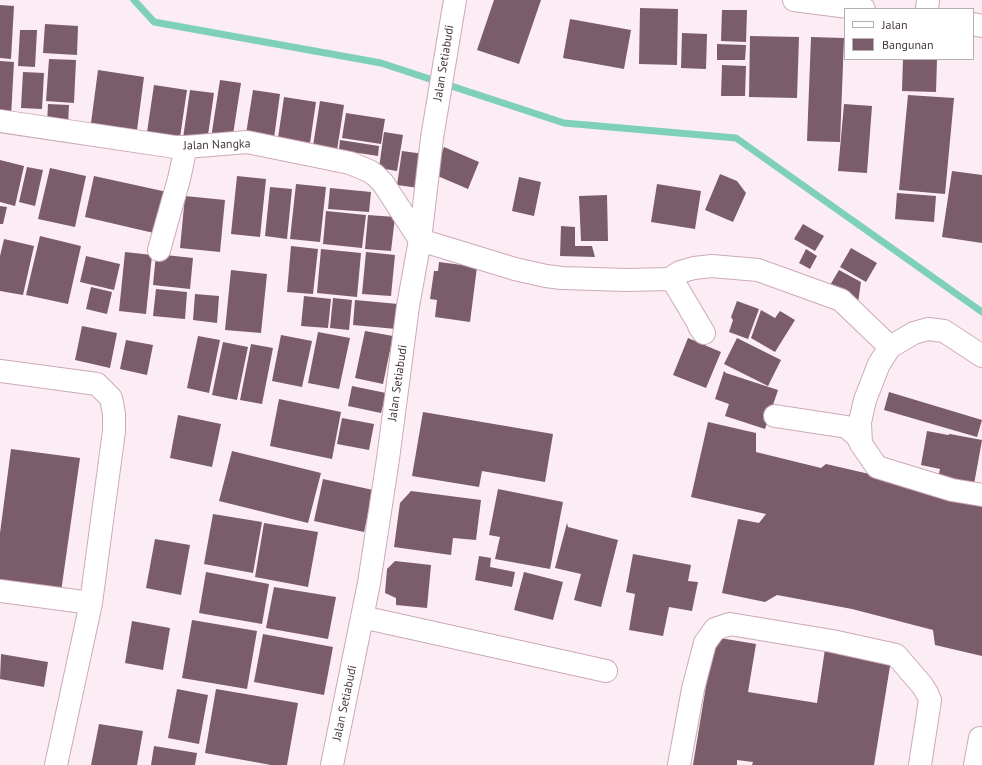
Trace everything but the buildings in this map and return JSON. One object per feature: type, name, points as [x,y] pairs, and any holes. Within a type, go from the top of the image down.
[{"type":"street","name":"Jalan Setiabudi","points":[[332,765],[362,617],[388,459],[408,306],[420,240],[432,138],[454,0]]},
{"type":"street","points":[[794,0],[856,8]]},
{"type":"street","name":"Jalan Nangka","points":[[0,121],[186,147],[247,142],[350,163],[369,171],[383,183],[420,240]]},
{"type":"street","points":[[159,250],[179,180],[186,147]]},
{"type":"street","points":[[420,240],[515,269],[562,278],[626,280],[669,279],[680,272],[694,268],[712,266],[758,270],[841,300],[890,347]]},
{"type":"street","points":[[669,279],[675,284],[699,326]]},
{"type":"street","points":[[861,444],[860,422],[865,400],[879,364],[890,347],[914,334],[928,329],[944,331],[982,356]]},
{"type":"street","points":[[0,370],[97,384],[111,398],[114,414],[114,431],[91,603],[56,765]]},
{"type":"street","points":[[775,416],[847,427],[858,437],[861,444],[877,467],[952,490],[982,495]]},
{"type":"street","points":[[0,591],[91,603]]},
{"type":"street","points":[[362,617],[606,672]]},
{"type":"street","points":[[679,765],[693,689],[705,643],[715,629],[730,624],[896,655],[922,685],[930,700],[920,765]]},
{"type":"street","points":[[975,765],[980,738]]},
{"type":"waterway","points":[[134,0],[154,22],[381,63],[564,123],[736,138],[982,312]]}]
